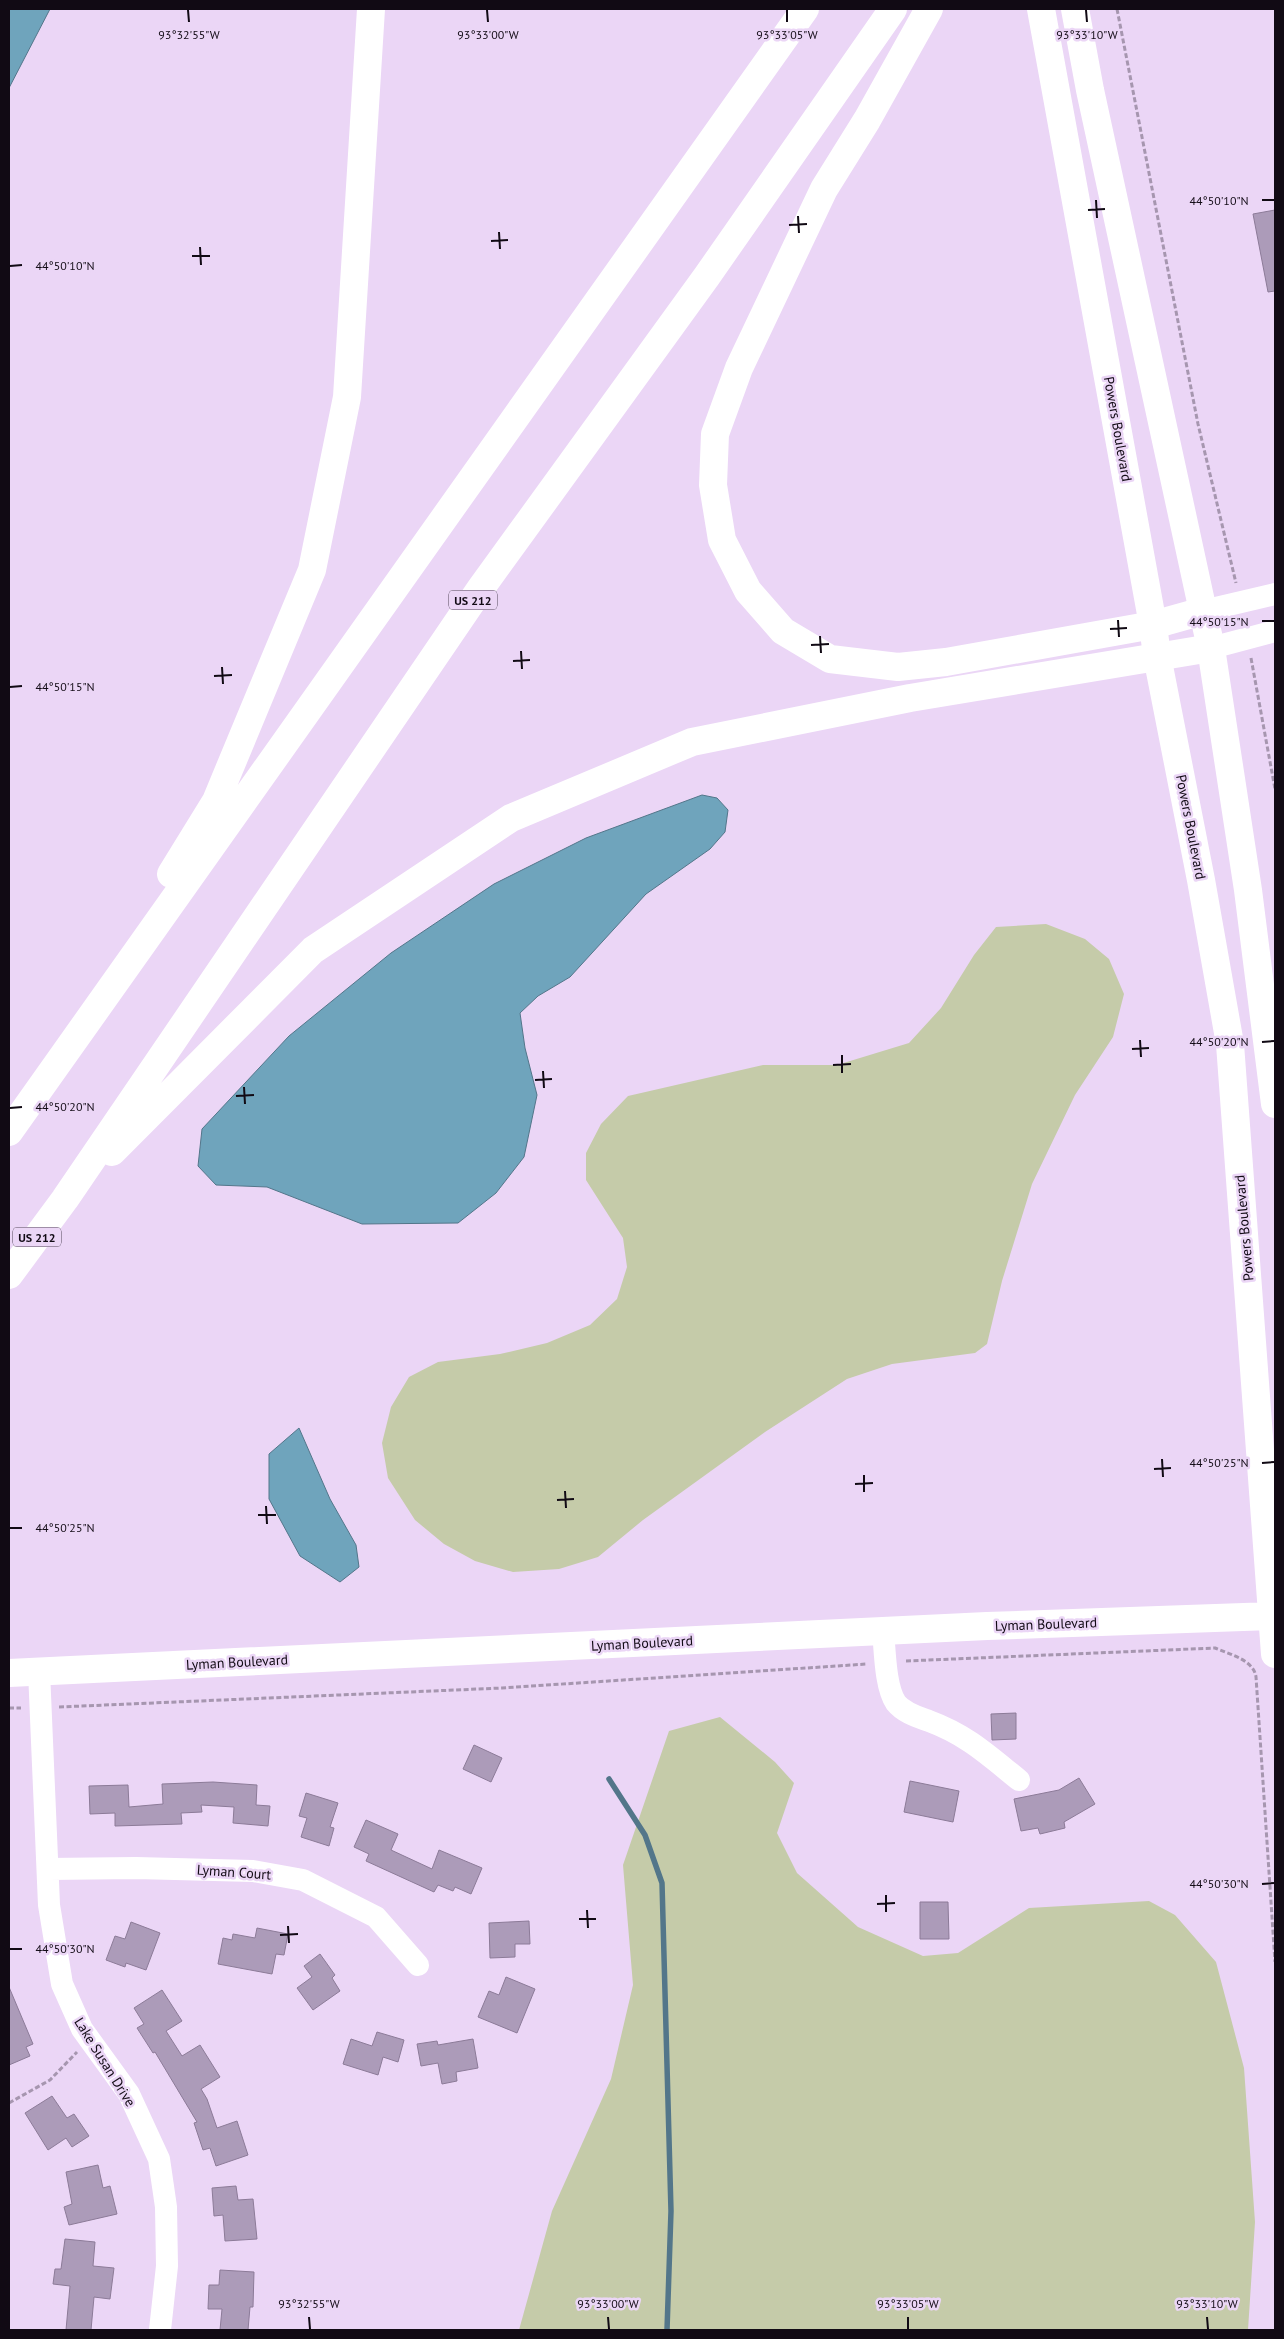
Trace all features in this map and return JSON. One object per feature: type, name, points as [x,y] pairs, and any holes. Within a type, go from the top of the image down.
[{"type":"main road","points":[[9,1130],[216,801],[312,570],[347,397],[371,9]]},
{"type":"main road","points":[[9,1130],[805,9]]},
{"type":"main road","name":"US 212","points":[[9,1275],[65,1199],[481,588],[707,276],[893,9]]},
{"type":"main road","points":[[928,9],[867,120],[824,189],[739,368],[715,434],[712,485],[722,540],[748,592],[783,631],[830,659],[898,667],[946,662],[1153,625],[1203,611]]},
{"type":"main road","points":[[1075,9],[1090,90],[1211,648],[1248,890],[1275,1104]]},
{"type":"main road","name":"Powers Boulevard","points":[[1043,18],[1153,625],[1157,656],[1201,880],[1230,1044],[1274,1616],[1275,1654]]},
{"type":"main road","points":[[65,1199],[313,950],[511,818],[692,742],[910,698],[1211,648]]},
{"type":"main road","name":"Lyman Boulevard","points":[[9,1672],[883,1631],[1274,1616]]},
{"type":"street","points":[[1203,611],[1275,594]]},
{"type":"street","points":[[1211,648],[1275,631]]},
{"type":"street","points":[[883,1631],[892,1695],[903,1710],[953,1730],[968,1739],[1019,1780]]},
{"type":"street","name":"Lake Susan Drive","points":[[39,1671],[50,1905],[62,1984],[82,2029],[129,2094],[159,2159],[167,2227],[167,2266],[160,2330]]},
{"type":"street","name":"Lyman Court","points":[[48,1869],[136,1868],[253,1871],[304,1880],[376,1917],[418,1965]]},
{"type":"path","points":[[1117,9],[1198,424],[1240,601]]},
{"type":"path","points":[[1247,638],[1275,790]]},
{"type":"path","points":[[9,1708],[502,1688],[735,1674],[887,1662],[1215,1648],[1244,1660],[1256,1674],[1275,1962]]},
{"type":"path","points":[[9,2103],[50,2080],[89,2040]]},
{"type":"green space","points":[[1046,924],[1085,939],[1109,959],[1124,994],[1113,1037],[1075,1095],[1032,1184],[1002,1281],[987,1344],[975,1353],[892,1364],[847,1379],[765,1432],[643,1520],[598,1557],[559,1569],[513,1572],[475,1561],[444,1544],[415,1520],[388,1478],[382,1443],[391,1407],[409,1377],[438,1362],[500,1354],[547,1343],[590,1325],[617,1299],[627,1267],[623,1238],[586,1180],[586,1153],[601,1124],[628,1096],[763,1065],[837,1065],[909,1043],[941,1008],[974,955],[996,927]]},
{"type":"green space","points":[[720,1717],[775,1762],[794,1783],[777,1833],[797,1873],[858,1927],[923,1956],[958,1953],[1029,1908],[1149,1901],[1175,1915],[1216,1962],[1244,2068],[1255,2222],[1248,2330],[519,2330],[552,2211],[611,2079],[633,1985],[623,1865],[669,1731]]},
{"type":"water","points":[[9,9],[50,9],[9,88]]},
{"type":"water","points":[[702,795],[717,798],[728,810],[725,832],[710,849],[646,894],[570,977],[538,996],[520,1013],[525,1048],[537,1095],[524,1157],[496,1193],[458,1223],[362,1224],[267,1187],[216,1185],[198,1166],[202,1129],[289,1036],[391,953],[494,884],[586,838]]},
{"type":"water","points":[[299,1428],[330,1499],[356,1545],[359,1567],[340,1582],[300,1556],[269,1499],[269,1454]]},
{"type":"building","points":[[1275,210],[1275,291],[1268,292],[1253,214]]},
{"type":"building","points":[[1016,1713],[1016,1739],[992,1740],[991,1714]]},
{"type":"building","points":[[474,1745],[502,1758],[491,1782],[463,1769]]},
{"type":"building","points":[[1079,1778],[1095,1804],[1064,1822],[1065,1828],[1040,1834],[1038,1828],[1021,1831],[1014,1799],[1059,1790]]},
{"type":"building","points":[[910,1781],[959,1791],[953,1822],[904,1812]]},
{"type":"building","points":[[213,1782],[257,1785],[256,1805],[270,1806],[268,1826],[233,1823],[234,1807],[201,1805],[202,1812],[181,1813],[182,1824],[115,1826],[115,1813],[90,1814],[89,1786],[128,1785],[129,1807],[163,1804],[162,1784]]},
{"type":"building","points":[[306,1793],[338,1803],[330,1827],[334,1828],[329,1846],[301,1837],[307,1818],[299,1816]]},
{"type":"building","points":[[366,1820],[398,1834],[391,1850],[432,1869],[439,1850],[482,1868],[471,1894],[455,1887],[453,1891],[438,1885],[434,1892],[366,1861],[369,1854],[354,1847]]},
{"type":"building","points":[[920,1902],[948,1902],[949,1939],[920,1939]]},
{"type":"building","points":[[529,1921],[530,1944],[515,1944],[515,1957],[490,1958],[489,1923]]},
{"type":"building","points":[[131,1922],[160,1933],[146,1970],[126,1963],[125,1967],[106,1960],[115,1936],[125,1939]]},
{"type":"building","points":[[257,1928],[288,1934],[284,1955],[276,1954],[272,1974],[218,1964],[223,1938],[232,1940],[233,1934],[255,1938]]},
{"type":"building","points":[[320,1954],[335,1975],[332,1978],[340,1991],[313,2010],[297,1988],[312,1977],[304,1966]]},
{"type":"building","points":[[506,1977],[535,1989],[517,2033],[478,2017],[489,1991],[499,1995]]},
{"type":"building","points":[[9,1987],[33,2044],[26,2047],[30,2056],[9,2065]]},
{"type":"building","points":[[162,1990],[182,2021],[166,2031],[182,2056],[200,2045],[220,2077],[201,2089],[207,2099],[217,2128],[237,2121],[248,2155],[216,2166],[210,2148],[203,2150],[194,2123],[197,2122],[155,2052],[153,2053],[137,2028],[144,2024],[134,2008]]},
{"type":"building","points":[[377,2032],[404,2040],[398,2062],[383,2057],[378,2075],[343,2064],[351,2039],[372,2046]]},
{"type":"building","points":[[473,2039],[478,2068],[456,2072],[457,2081],[442,2084],[438,2063],[421,2066],[417,2044],[437,2041],[438,2045]]},
{"type":"building","points":[[52,2096],[67,2118],[74,2114],[89,2136],[72,2147],[66,2138],[48,2150],[25,2113]]},
{"type":"building","points":[[98,2165],[103,2188],[110,2186],[117,2214],[69,2225],[64,2207],[72,2204],[66,2172]]},
{"type":"building","points":[[236,2186],[238,2200],[253,2199],[257,2239],[225,2241],[223,2215],[214,2216],[212,2188]]},
{"type":"building","points":[[65,2239],[95,2242],[93,2266],[114,2268],[110,2299],[94,2297],[91,2330],[66,2330],[70,2286],[53,2284],[55,2269],[61,2269]]},
{"type":"building","points":[[220,2270],[254,2272],[253,2307],[250,2307],[248,2330],[220,2330],[222,2309],[208,2309],[209,2285],[219,2285]]},
{"type":"waterway","points":[[609,1779],[645,1835],[662,1883],[671,2211],[667,2330]]}]
